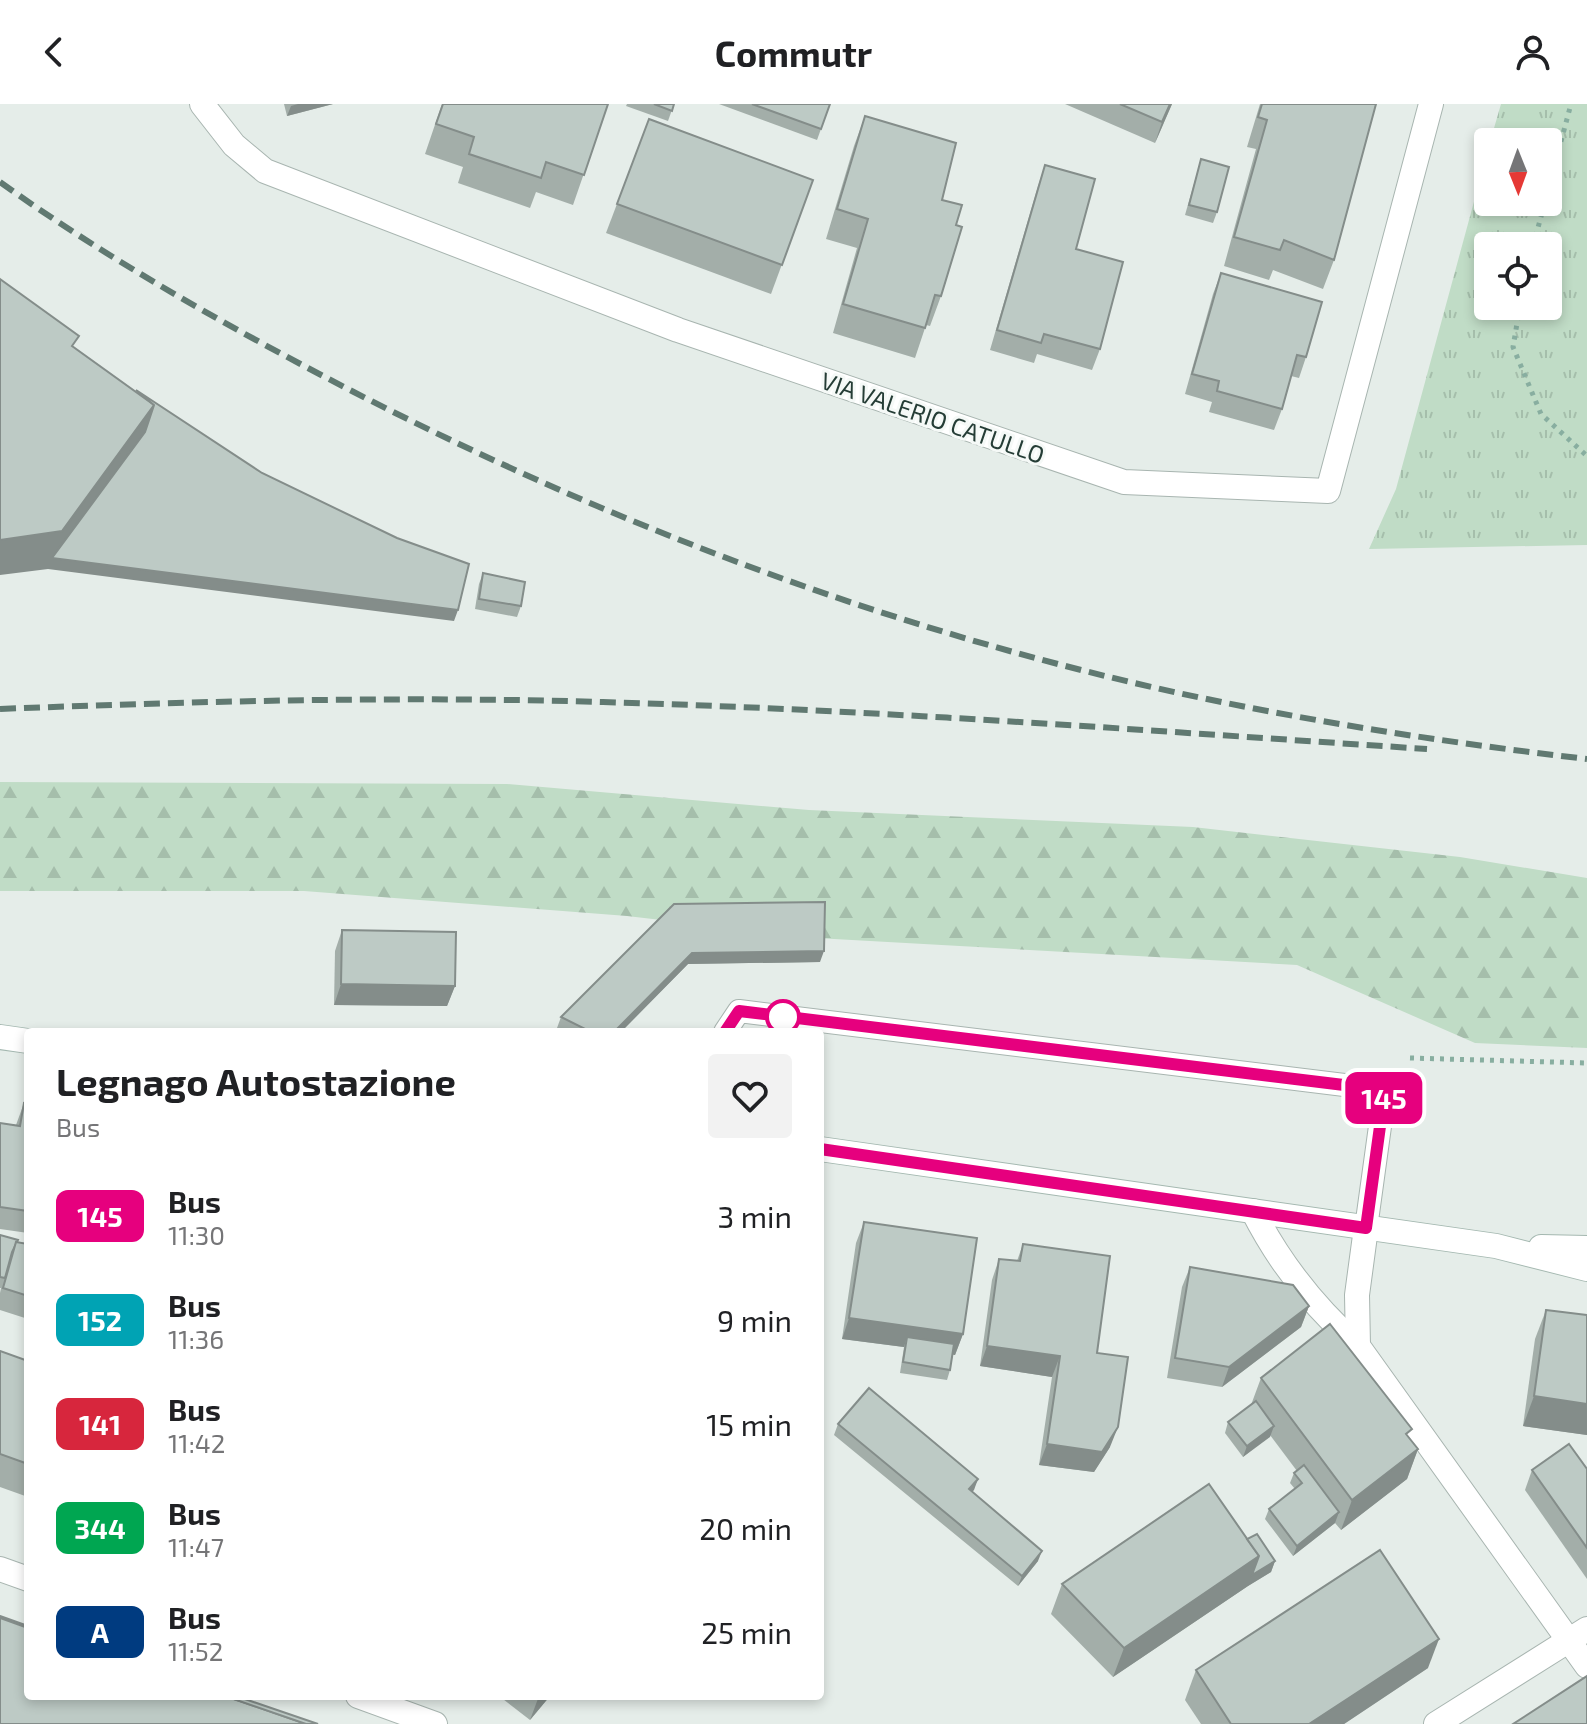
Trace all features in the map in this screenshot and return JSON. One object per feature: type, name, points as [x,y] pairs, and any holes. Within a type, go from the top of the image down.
[{"type":"street","name":"VIA VALERIO CATULLO","points":[[202,104],[234,145],[265,171],[678,330],[1124,482],[1328,491],[1431,104]]},
{"type":"street","points":[[0,1037],[24,1040]]},
{"type":"street","points":[[824,1150],[1496,1246],[1587,1269]]},
{"type":"street","points":[[1253,1211],[1274,1251],[1324,1316],[1358,1346],[1577,1635],[1587,1666]]},
{"type":"street","points":[[1358,1346],[1357,1295],[1366,1228]]},
{"type":"street","points":[[1496,1246],[1587,1248]]},
{"type":"street","points":[[0,1569],[24,1578]]},
{"type":"street","points":[[1436,1724],[1577,1635]]},
{"type":"street","points":[[369,1700],[435,1724]]},
{"type":"lane","points":[[728,1028],[739,1011],[1385,1090],[1366,1228]]},
{"type":"path","points":[[1562,138],[1571,104]]},
{"type":"path","points":[[1518,320],[1513,347],[1541,414],[1587,456]]},
{"type":"green space","points":[[1501,104],[1587,104],[1587,545],[1369,549],[1396,489],[1474,202],[1474,216],[1562,216],[1562,128],[1494,128]]},
{"type":"green space","points":[[0,782],[507,784],[809,810],[1193,827],[1460,857],[1587,878],[1587,1048],[1475,1043],[1297,965],[816,938],[627,916],[304,891],[0,891]]},
{"type":"building","points":[[443,104],[608,104],[584,175],[546,162],[541,178],[469,154],[474,137],[436,124]]},
{"type":"building","points":[[654,104],[674,104],[672,111]]},
{"type":"building","points":[[752,104],[830,104],[821,129]]},
{"type":"building","points":[[1120,104],[1170,104],[1162,122]]},
{"type":"building","points":[[1262,104],[1376,104],[1334,260],[1284,240],[1280,250],[1234,237],[1267,120],[1258,117]]},
{"type":"building","points":[[865,116],[956,143],[942,200],[962,205],[956,225],[962,227],[941,296],[935,295],[925,328],[843,304],[868,219],[837,209]]},
{"type":"building","points":[[649,119],[813,180],[782,265],[617,204]]},
{"type":"building","points":[[1201,159],[1229,167],[1217,212],[1189,205]]},
{"type":"building","points":[[1045,165],[1095,179],[1076,249],[1123,262],[1100,349],[1044,334],[1041,343],[997,330]]},
{"type":"building","points":[[1221,273],[1322,302],[1306,357],[1297,355],[1282,409],[1217,391],[1219,381],[1192,374]]},
{"type":"building","points":[[0,279],[79,336],[72,346],[154,405],[62,531],[0,540]]},
{"type":"building","points":[[136,390],[262,473],[397,538],[469,564],[458,610],[52,558],[145,432],[154,405]]},
{"type":"building","points":[[483,573],[525,582],[521,606],[479,599]]},
{"type":"building","points":[[825,902],[824,951],[692,953],[618,1028],[583,1028],[561,1017],[674,904]]},
{"type":"building","points":[[342,930],[456,932],[455,986],[341,984]]},
{"type":"building","points":[[24,1103],[24,1210],[0,1207],[0,1123],[20,1126]]},
{"type":"building","points":[[864,1222],[977,1238],[963,1334],[849,1318]]},
{"type":"building","points":[[0,1235],[18,1240],[5,1278],[0,1277]]},
{"type":"building","points":[[16,1242],[24,1243],[24,1295],[3,1288]]},
{"type":"building","points":[[1023,1244],[1110,1256],[1097,1353],[1128,1357],[1118,1427],[1102,1452],[1047,1444],[1060,1356],[987,1346],[999,1259],[1020,1261]]},
{"type":"building","points":[[1190,1267],[1293,1285],[1309,1306],[1229,1367],[1175,1358]]},
{"type":"building","points":[[1546,1310],[1587,1315],[1587,1404],[1534,1396]]},
{"type":"building","points":[[1330,1324],[1412,1429],[1406,1434],[1418,1449],[1352,1500],[1261,1378]]},
{"type":"building","points":[[907,1337],[954,1344],[950,1370],[903,1362]]},
{"type":"building","points":[[0,1351],[24,1360],[24,1463],[0,1454]]},
{"type":"building","points":[[869,1388],[978,1479],[969,1489],[1042,1551],[1022,1576],[838,1424]]},
{"type":"building","points":[[1256,1401],[1274,1426],[1247,1446],[1228,1422]]},
{"type":"building","points":[[1569,1444],[1587,1469],[1587,1548],[1532,1470]]},
{"type":"building","points":[[1304,1465],[1339,1512],[1297,1546],[1269,1509],[1302,1483],[1294,1473]]},
{"type":"building","points":[[1209,1484],[1259,1556],[1124,1648],[1062,1584]]},
{"type":"building","points":[[1257,1534],[1275,1561],[1252,1575],[1259,1556],[1247,1539]]},
{"type":"building","points":[[1380,1550],[1439,1639],[1309,1724],[1231,1724],[1196,1670]]},
{"type":"building","points":[[0,1616],[24,1627],[0,1618]]},
{"type":"building","points":[[0,1618],[24,1627],[24,1700],[237,1700],[306,1724],[0,1724]]},
{"type":"building","points":[[1587,1676],[1587,1724],[1513,1724]]},
{"type":"building","points":[[237,1700],[248,1700],[318,1724],[306,1724]]},
{"type":"railway","points":[[0,182],[169,291],[346,388],[541,482],[741,564],[946,633],[1156,688],[1370,729],[1587,759]]},
{"type":"railway","points":[[0,709],[302,700],[603,702],[912,716],[1427,749]]},
{"type":"bus line","name":"145","points":[[728,1028],[739,1011],[1385,1090],[1366,1228],[824,1150]]}]
